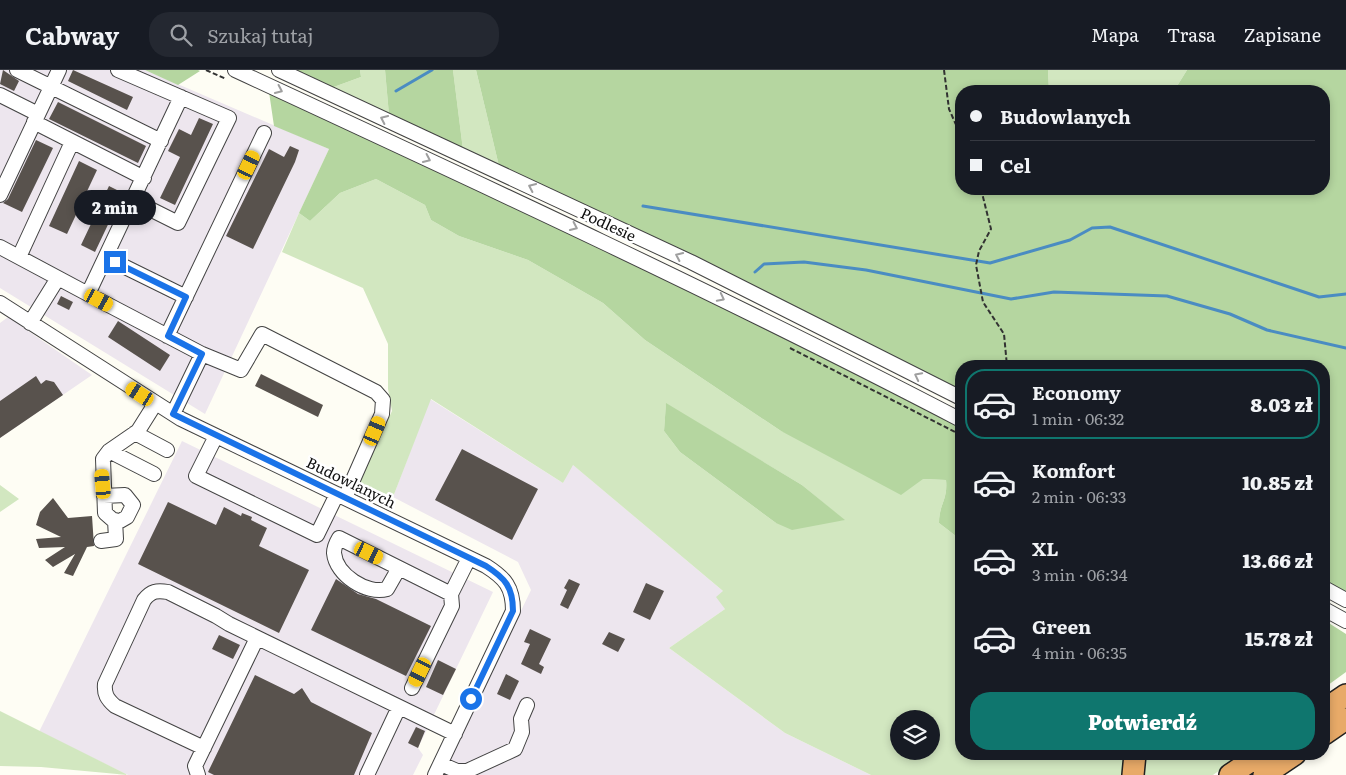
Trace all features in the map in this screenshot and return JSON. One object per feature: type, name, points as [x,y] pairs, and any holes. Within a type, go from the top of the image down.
[{"type":"highway","points":[[1330,706],[1346,695]]},
{"type":"highway","points":[[1330,730],[1346,719]]},
{"type":"highway","points":[[1133,775],[1134,760]]},
{"type":"highway","points":[[1230,775],[1252,760]]},
{"type":"highway","points":[[1264,775],[1286,760]]},
{"type":"street","points":[[17,70],[161,141]]},
{"type":"street","points":[[0,195],[59,70]]},
{"type":"street","points":[[118,70],[229,118],[178,223],[134,201]]},
{"type":"street","name":"Podlesie","points":[[279,70],[691,262],[955,395]]},
{"type":"street","name":"Podlesie","points":[[234,76],[649,262],[955,417]]},
{"type":"street","points":[[0,95],[72,142],[144,178]]},
{"type":"street","points":[[0,247],[88,294],[134,201],[181,97]]},
{"type":"street","points":[[168,336],[264,133]]},
{"type":"street","points":[[19,257],[72,142]]},
{"type":"street","points":[[115,262],[186,297]]},
{"type":"street","points":[[30,322],[58,278]]},
{"type":"street","points":[[99,300],[202,354],[241,370],[262,334],[376,392],[383,400],[382,414],[341,496],[317,535],[196,476],[216,436]]},
{"type":"street","name":"Budowlanych","points":[[0,303],[173,414],[469,558],[501,576],[509,584],[513,597],[513,611],[438,769]]},
{"type":"street","points":[[173,414],[202,354]]},
{"type":"street","points":[[104,496],[126,496],[133,506],[127,517],[120,521],[105,513],[104,496],[103,458],[109,451],[135,433],[155,404]]},
{"type":"street","points":[[135,433],[167,450]]},
{"type":"street","points":[[109,451],[154,474]]},
{"type":"street","points":[[101,541],[116,540],[115,520]]},
{"type":"street","points":[[399,568],[387,589],[373,590],[350,578],[337,562],[334,548],[339,538],[399,568],[451,594]]},
{"type":"street","points":[[412,688],[452,606],[451,594],[469,558]]},
{"type":"street","points":[[204,748],[115,706],[107,699],[104,692],[104,684],[144,600],[150,592],[159,590],[168,592],[257,638],[455,734]]},
{"type":"street","points":[[1330,591],[1346,600]]},
{"type":"street","points":[[1330,612],[1346,621]]},
{"type":"street","points":[[198,775],[195,766],[257,638]]},
{"type":"street","points":[[438,769],[467,771],[515,748],[522,732],[521,719],[527,705]]},
{"type":"street","points":[[367,775],[399,707]]},
{"type":"path","points":[[206,70],[234,76]]},
{"type":"path","points":[[944,70],[949,109],[955,122]]},
{"type":"path","points":[[982,195],[991,229],[979,250],[976,265],[983,302],[1004,334],[1006,360]]},
{"type":"path","points":[[787,346],[955,432]]},
{"type":"shaded area","points":[[0,70],[145,70],[329,149],[205,414],[0,288]]},
{"type":"shaded area","points":[[8,317],[92,375],[0,438],[0,323]]},
{"type":"shaded area","points":[[430,399],[563,483],[572,464],[723,591],[725,609],[669,648],[785,733],[871,775],[442,775],[531,590],[518,562],[393,497]]},
{"type":"shaded area","points":[[182,441],[493,592],[418,748],[423,755],[413,775],[128,775],[39,732]]},
{"type":"green space","points":[[145,70],[198,70],[200,71],[178,85]]},
{"type":"green space","points":[[293,70],[360,70],[361,77],[331,88]]},
{"type":"green space","points":[[360,70],[385,70],[389,115],[331,88],[361,77]]},
{"type":"green space","points":[[385,70],[453,70],[463,150],[389,115]]},
{"type":"green space","points":[[453,70],[476,70],[499,166],[463,150]]},
{"type":"green space","points":[[476,70],[1048,70],[1049,85],[955,85],[955,195],[1330,195],[1330,85],[1178,85],[1187,70],[1346,70],[1346,593],[1330,584],[1330,360],[955,360],[955,390],[499,166]]},
{"type":"green space","points":[[1048,70],[1187,70],[1178,85],[1049,85]]},
{"type":"green space","points":[[269,92],[675,282],[955,424],[955,535],[939,523],[940,511],[946,492],[946,480],[923,479],[901,495],[781,431],[645,340],[603,303],[528,260],[459,236],[431,220],[425,205],[376,179],[340,193],[310,221],[299,213],[329,149],[274,126]]},
{"type":"green space","points":[[376,179],[425,205],[431,220],[459,236],[528,260],[603,303],[645,340],[781,431],[923,479],[946,480],[946,492],[940,511],[939,523],[955,535],[955,760],[1129,760],[1127,775],[871,775],[785,733],[669,648],[725,609],[716,597],[723,591],[573,465],[563,483],[431,399],[393,497],[358,482],[392,411],[388,389],[388,344],[363,288],[282,252],[299,213],[310,221],[340,193]],"holes":[[[666,404],[802,485],[844,520],[776,523],[680,452],[664,431]]]},
{"type":"green space","points":[[666,403],[802,485],[845,520],[792,530],[776,523],[680,452],[664,431]]},
{"type":"green space","points":[[0,485],[19,499],[0,512]]},
{"type":"green space","points":[[1330,624],[1346,634],[1346,672],[1330,684]]},
{"type":"green space","points":[[0,711],[128,775],[41,767],[0,766]]},
{"type":"green space","points":[[1137,760],[1234,760],[1213,775],[1136,775]]},
{"type":"building","points":[[3,70],[19,81],[14,91],[0,84]]},
{"type":"building","points":[[73,70],[133,97],[127,110],[68,81]]},
{"type":"building","points":[[58,102],[146,146],[138,163],[49,119]]},
{"type":"building","points":[[199,118],[213,124],[175,205],[160,198],[180,157],[168,151],[179,129],[191,135]]},
{"type":"building","points":[[36,140],[53,148],[22,212],[3,203],[8,199]]},
{"type":"building","points":[[290,146],[299,150],[295,162],[253,249],[226,236],[269,149],[284,157]]},
{"type":"building","points":[[79,161],[97,170],[67,234],[49,226]]},
{"type":"building","points":[[109,186],[123,193],[95,252],[81,245]]},
{"type":"building","points":[[61,296],[73,302],[69,310],[57,304]]},
{"type":"building","points":[[118,321],[170,355],[160,371],[108,337]]},
{"type":"building","points":[[261,374],[323,405],[318,417],[255,386]]},
{"type":"building","points":[[36,376],[41,384],[46,380],[54,382],[63,395],[0,438],[0,401]]},
{"type":"building","points":[[462,449],[538,489],[512,540],[435,500]]},
{"type":"building","points":[[53,498],[68,518],[92,516],[94,546],[87,547],[73,576],[64,573],[75,554],[53,567],[45,560],[65,547],[39,548],[36,539],[61,537],[36,525],[40,512]]},
{"type":"building","points":[[168,502],[216,525],[224,507],[241,516],[242,513],[252,517],[251,520],[267,528],[259,546],[309,570],[279,633],[138,564]]},
{"type":"building","points":[[336,579],[358,594],[376,599],[431,626],[406,676],[311,630]]},
{"type":"building","points":[[569,579],[580,584],[568,609],[560,605],[567,590],[564,588]]},
{"type":"building","points":[[646,583],[664,591],[650,620],[633,612]]},
{"type":"building","points":[[530,629],[551,639],[539,664],[544,667],[541,674],[521,664],[530,644],[524,642]]},
{"type":"building","points":[[609,632],[625,639],[618,652],[602,644]]},
{"type":"building","points":[[219,635],[240,645],[233,659],[212,649]]},
{"type":"building","points":[[438,660],[456,669],[443,695],[426,687]]},
{"type":"building","points":[[506,674],[519,681],[510,700],[497,694]]},
{"type":"building","points":[[255,675],[294,694],[302,688],[311,702],[372,733],[354,775],[214,775],[208,772]]},
{"type":"building","points":[[416,727],[425,731],[418,748],[408,743]]},
{"type":"waterway","points":[[396,91],[432,70]]},
{"type":"waterway","points":[[643,206],[990,263],[1070,240],[1092,228],[1110,227],[1319,297],[1346,294]]},
{"type":"waterway","points":[[755,272],[764,264],[804,262],[866,270],[1011,299],[1054,292],[1167,296],[1230,314],[1267,330],[1346,348]]},
{"type":"route","points":[[115,262],[186,297],[168,336],[202,354],[173,414],[181,420],[486,566],[509,584],[513,597],[513,611],[471,699]]}]
